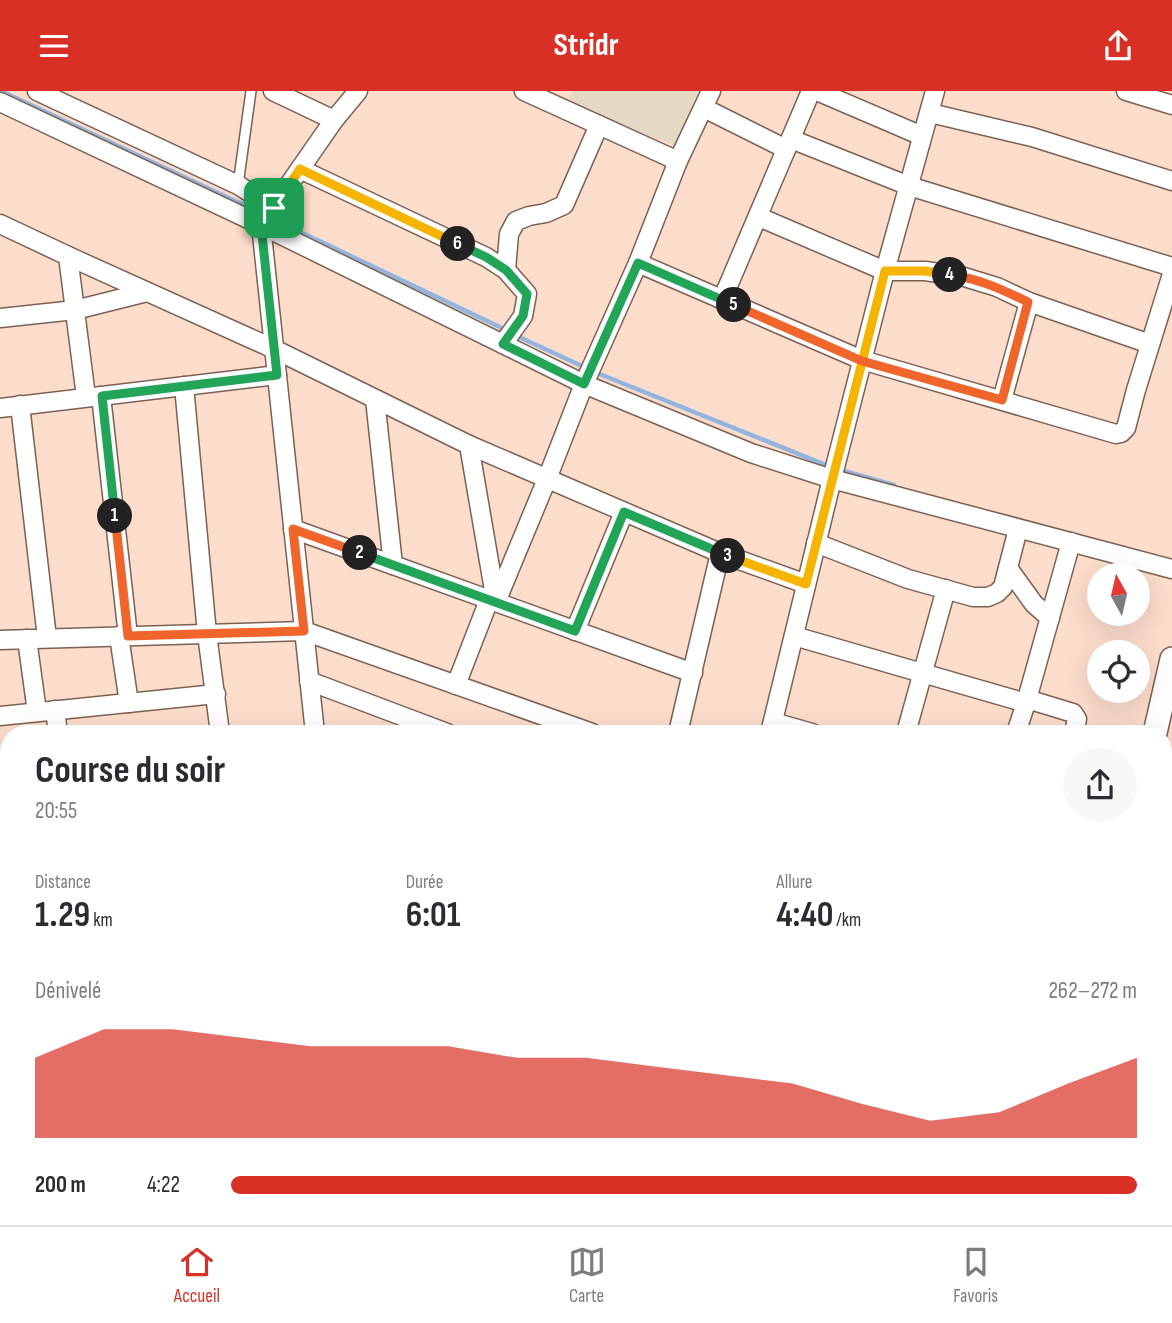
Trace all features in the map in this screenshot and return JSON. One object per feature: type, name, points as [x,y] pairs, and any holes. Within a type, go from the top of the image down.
[{"type":"street","points":[[37,91],[238,185],[274,208]]},
{"type":"street","points":[[273,91],[334,120]]},
{"type":"street","points":[[314,725],[261,225],[334,120],[358,91]]},
{"type":"street","points":[[524,91],[678,161]]},
{"type":"street","points":[[456,685],[547,479],[678,161],[712,91]]},
{"type":"street","points":[[722,300],[811,91]]},
{"type":"street","points":[[817,91],[922,136]]},
{"type":"street","points":[[772,725],[885,271],[935,91]]},
{"type":"street","points":[[1130,92],[1172,105]]},
{"type":"street","points":[[0,102],[261,225],[584,384],[751,453],[832,479],[1172,569]]},
{"type":"street","points":[[704,108],[788,144],[909,186],[1172,267]]},
{"type":"street","points":[[930,113],[1059,145],[1172,181]]},
{"type":"street","points":[[506,270],[509,234],[516,221],[564,205],[599,125]]},
{"type":"street","points":[[300,169],[486,257],[506,270],[527,294],[523,316],[503,344]]},
{"type":"street","points":[[759,217],[885,271],[925,271],[961,276],[998,287],[1028,302],[1150,344]]},
{"type":"street","points":[[0,224],[274,349],[469,445],[720,553],[806,584]]},
{"type":"street","points":[[68,257],[75,310],[94,397],[123,636],[128,703]]},
{"type":"street","points":[[638,263],[862,361],[1116,433],[1121,433],[1126,428],[1172,274]]},
{"type":"street","points":[[0,318],[75,310],[147,292]]},
{"type":"street","points":[[1002,400],[1028,302]]},
{"type":"street","points":[[0,408],[277,375]]},
{"type":"street","points":[[184,386],[207,634],[219,725]]},
{"type":"street","points":[[375,399],[393,565]]},
{"type":"street","points":[[20,405],[47,638]]},
{"type":"street","points":[[469,445],[492,601]]},
{"type":"street","points":[[575,631],[624,512]]},
{"type":"street","points":[[293,529],[692,673]]},
{"type":"street","points":[[816,543],[908,579],[973,597],[988,597],[1003,587],[1018,529]]},
{"type":"street","points":[[1019,725],[1071,543]]},
{"type":"street","points":[[680,725],[720,553]]},
{"type":"street","points":[[1008,568],[1034,604],[1050,618]]},
{"type":"street","points":[[908,725],[946,589]]},
{"type":"street","points":[[0,640],[304,631],[569,725]]},
{"type":"street","points":[[794,636],[1073,713],[1077,719],[1076,725]]},
{"type":"street","points":[[27,639],[46,711],[54,725]]},
{"type":"street","points":[[1158,725],[1172,659]]},
{"type":"street","points":[[309,681],[426,725]]},
{"type":"street","points":[[0,716],[216,694]]},
{"type":"lane","points":[[238,185],[251,91]]},
{"type":"shaded area","points":[[572,91],[698,91],[675,146],[568,102]]},
{"type":"waterway","points":[[1,91],[263,214]]},
{"type":"waterway","points":[[271,218],[504,329]]},
{"type":"waterway","points":[[517,336],[584,367]]},
{"type":"waterway","points":[[597,373],[826,465]]},
{"type":"waterway","points":[[844,471],[894,485]]},
{"type":"route","points":[[274,208],[261,225],[277,375],[102,396],[128,636],[304,631],[293,529],[575,631],[624,512],[720,553],[806,584],[832,479],[862,361],[885,271],[925,271],[961,276],[998,287],[1028,302],[1002,400],[862,361],[638,263],[584,384],[503,344],[523,316],[527,294],[506,270],[486,257],[300,169],[274,208]]}]
